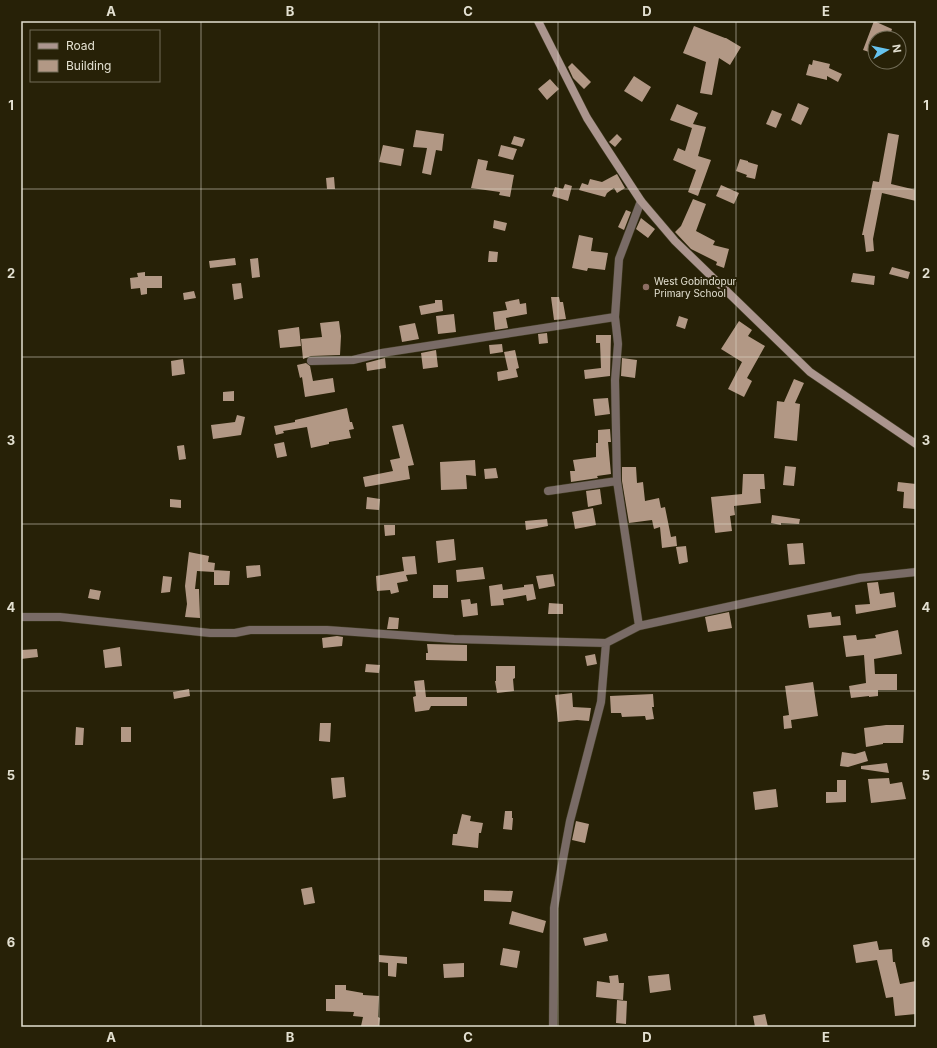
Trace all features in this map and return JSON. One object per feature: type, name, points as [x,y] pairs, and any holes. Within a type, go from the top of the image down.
[{"type":"main road","points":[[538,21],[587,118],[602,143],[641,201],[675,242],[810,372],[916,444]]},
{"type":"street","points":[[638,626],[617,481],[615,380],[618,344],[615,317],[619,259],[641,201]]},
{"type":"street","points":[[311,361],[353,360],[382,353],[615,317]]},
{"type":"street","points":[[548,491],[617,481]]},
{"type":"street","points":[[21,618],[60,617],[210,634],[235,634],[250,630],[328,630],[454,640],[606,643],[638,626],[860,578],[916,572]]},
{"type":"street","points":[[553,1027],[554,908],[570,821],[601,702],[606,643]]},
{"type":"building","points":[[874,21],[892,29],[892,30],[871,30]]},
{"type":"building","points":[[694,26],[726,38],[741,47],[730,65],[719,58],[712,95],[700,93],[706,62],[683,53]]},
{"type":"building","points":[[867,39],[867,51],[863,50]]},
{"type":"building","points":[[813,60],[830,64],[829,68],[842,74],[838,82],[827,76],[827,80],[806,75],[809,64],[812,65]]},
{"type":"building","points":[[572,63],[591,82],[584,89],[573,78],[568,67]]},
{"type":"building","points":[[634,76],[651,87],[642,102],[624,91]]},
{"type":"building","points":[[550,79],[559,89],[547,100],[538,89]]},
{"type":"building","points":[[798,103],[809,108],[801,125],[791,120]]},
{"type":"building","points":[[677,104],[698,113],[693,124],[706,127],[698,156],[711,160],[698,196],[688,192],[696,170],[673,160],[678,148],[685,151],[692,128],[670,120]]},
{"type":"building","points":[[772,110],[782,114],[776,128],[766,124]]},
{"type":"building","points":[[416,130],[444,134],[442,151],[436,150],[431,175],[422,173],[427,148],[413,147]]},
{"type":"building","points":[[888,133],[899,135],[891,184],[916,190],[916,201],[882,193],[873,239],[874,251],[866,252],[864,235],[862,235],[873,181],[879,182]]},
{"type":"building","points":[[617,134],[622,139],[615,147],[609,142]]},
{"type":"building","points":[[514,136],[525,139],[522,147],[511,144]]},
{"type":"building","points":[[383,145],[404,149],[401,166],[379,162]]},
{"type":"building","points":[[501,145],[517,149],[513,160],[498,156]]},
{"type":"building","points":[[478,159],[488,161],[486,170],[514,175],[510,197],[499,195],[500,192],[471,188]]},
{"type":"building","points":[[740,159],[758,165],[755,179],[746,177],[747,175],[736,171]]},
{"type":"building","points":[[617,174],[625,188],[617,193],[614,188],[607,193],[605,197],[579,190],[582,183],[588,185],[590,179],[602,182]]},
{"type":"building","points":[[334,177],[335,189],[327,189],[326,178]]},
{"type":"building","points":[[565,184],[572,186],[568,201],[552,196],[555,187],[563,189]]},
{"type":"building","points":[[721,185],[739,193],[734,204],[716,196]]},
{"type":"building","points":[[693,199],[706,204],[696,231],[715,241],[713,245],[729,249],[724,268],[716,265],[717,262],[691,249],[675,232],[681,226]]},
{"type":"building","points":[[626,210],[631,212],[624,230],[618,227]]},
{"type":"building","points":[[641,218],[655,229],[648,238],[636,229]]},
{"type":"building","points":[[494,220],[507,223],[505,231],[493,228]]},
{"type":"building","points":[[579,235],[593,238],[591,251],[608,253],[605,270],[588,268],[587,271],[572,268]]},
{"type":"building","points":[[489,251],[498,252],[497,262],[488,262]]},
{"type":"building","points":[[235,258],[236,265],[210,268],[209,261]]},
{"type":"building","points":[[258,258],[260,277],[252,278],[250,259]]},
{"type":"building","points":[[892,267],[910,272],[908,279],[889,274]]},
{"type":"building","points":[[145,272],[145,276],[162,276],[162,288],[147,288],[147,294],[141,295],[140,288],[131,289],[130,278],[138,277],[137,273]]},
{"type":"building","points":[[853,273],[875,276],[874,285],[851,282]]},
{"type":"building","points":[[241,283],[243,298],[234,300],[232,284]]},
{"type":"building","points":[[194,291],[196,298],[184,300],[183,293]]},
{"type":"building","points":[[551,297],[559,297],[560,302],[563,302],[566,319],[554,320]]},
{"type":"building","points":[[519,299],[520,304],[526,303],[527,314],[506,318],[508,328],[495,330],[493,312],[507,310],[505,302]]},
{"type":"building","points":[[435,300],[442,300],[443,311],[421,315],[419,306],[435,303]]},
{"type":"building","points":[[454,314],[456,332],[438,334],[436,316]]},
{"type":"building","points":[[679,316],[688,319],[685,329],[676,326]]},
{"type":"building","points":[[339,321],[341,336],[340,355],[311,356],[303,359],[301,339],[322,337],[320,323]]},
{"type":"building","points":[[739,321],[752,330],[748,336],[765,346],[747,378],[752,381],[744,397],[728,389],[742,362],[721,349]]},
{"type":"building","points":[[415,323],[419,339],[402,342],[399,326]]},
{"type":"building","points":[[299,327],[301,346],[280,348],[278,330]]},
{"type":"building","points":[[547,333],[548,343],[539,344],[538,334]]},
{"type":"building","points":[[596,335],[611,335],[610,376],[585,379],[584,370],[601,368],[600,343],[596,343]]},
{"type":"building","points":[[502,344],[503,352],[490,354],[489,345]]},
{"type":"building","points":[[436,350],[438,367],[423,369],[421,353]]},
{"type":"building","points":[[515,350],[519,368],[516,369],[518,377],[498,381],[497,372],[508,370],[504,352]]},
{"type":"building","points":[[385,358],[386,368],[367,371],[366,363]]},
{"type":"building","points":[[622,358],[637,360],[635,378],[621,376]]},
{"type":"building","points":[[183,359],[185,374],[172,376],[171,361]]},
{"type":"building","points":[[306,363],[310,366],[313,381],[333,378],[335,392],[305,397],[302,377],[300,378],[297,365]]},
{"type":"building","points":[[794,379],[804,383],[795,403],[800,404],[797,441],[774,438],[777,401],[784,402]]},
{"type":"building","points":[[234,391],[234,401],[223,401],[223,392]]},
{"type":"building","points":[[608,398],[610,414],[595,416],[593,399]]},
{"type":"building","points":[[347,408],[350,422],[352,422],[354,429],[349,430],[351,438],[329,442],[329,444],[311,448],[307,427],[283,431],[284,433],[276,435],[274,426]]},
{"type":"building","points":[[237,415],[245,417],[241,435],[213,439],[211,425],[235,422]]},
{"type":"building","points":[[403,424],[414,465],[408,466],[410,479],[365,487],[363,477],[393,471],[390,460],[400,458],[392,426]]},
{"type":"building","points":[[610,429],[611,442],[608,442],[611,474],[597,476],[598,478],[571,482],[570,471],[575,471],[573,460],[596,457],[598,430]]},
{"type":"building","points":[[284,442],[287,456],[277,458],[274,444]]},
{"type":"building","points":[[184,445],[186,459],[179,460],[177,446]]},
{"type":"building","points":[[475,460],[476,476],[466,475],[467,489],[441,490],[440,462]]},
{"type":"building","points":[[785,466],[796,467],[794,486],[783,485]]},
{"type":"building","points":[[622,467],[636,467],[637,483],[643,482],[645,501],[659,498],[661,508],[665,507],[671,537],[676,536],[677,546],[662,548],[660,527],[654,529],[652,520],[629,523],[622,481]]},
{"type":"building","points":[[496,468],[498,478],[485,479],[484,469]]},
{"type":"building","points":[[743,474],[764,474],[765,489],[760,489],[761,503],[734,506],[735,515],[730,516],[732,531],[715,533],[711,497],[742,494]]},
{"type":"building","points":[[898,482],[916,484],[915,509],[903,508],[904,492],[897,491]]},
{"type":"building","points":[[600,489],[602,504],[588,507],[586,491]]},
{"type":"building","points":[[367,497],[380,499],[379,510],[366,509]]},
{"type":"building","points":[[170,499],[181,500],[181,508],[170,507]]},
{"type":"building","points":[[593,508],[596,525],[575,529],[572,512]]},
{"type":"building","points":[[772,515],[800,519],[799,524],[781,523],[781,525],[771,523]]},
{"type":"building","points":[[547,519],[548,526],[526,530],[525,521]]},
{"type":"building","points":[[384,525],[395,525],[395,535],[385,536]]},
{"type":"building","points":[[454,539],[456,560],[438,563],[436,541]]},
{"type":"building","points":[[803,543],[805,564],[789,565],[787,544]]},
{"type":"building","points":[[686,546],[688,562],[679,564],[676,547]]},
{"type":"building","points":[[189,552],[209,556],[208,562],[215,563],[214,572],[197,571],[195,589],[199,589],[200,618],[185,617],[187,604],[185,586]]},
{"type":"building","points":[[415,556],[417,574],[406,575],[408,581],[397,583],[399,592],[391,594],[390,590],[377,591],[376,576],[404,571],[402,557]]},
{"type":"building","points":[[260,565],[261,576],[247,578],[246,566]]},
{"type":"building","points":[[483,567],[485,579],[457,582],[456,570]]},
{"type":"building","points":[[214,570],[230,571],[229,585],[214,585]]},
{"type":"building","points":[[553,574],[555,586],[539,589],[536,576]]},
{"type":"building","points":[[163,576],[172,577],[170,592],[161,593]]},
{"type":"building","points":[[878,582],[880,594],[894,592],[896,607],[856,614],[855,605],[870,604],[867,583]]},
{"type":"building","points":[[502,584],[503,590],[533,584],[536,599],[527,601],[526,595],[503,599],[504,605],[491,606],[489,586]]},
{"type":"building","points":[[433,585],[448,585],[448,598],[433,598]]},
{"type":"building","points":[[90,589],[101,591],[99,600],[88,598]]},
{"type":"building","points":[[470,599],[471,604],[477,603],[478,615],[463,617],[461,600]]},
{"type":"building","points":[[549,603],[563,604],[563,614],[548,614]]},
{"type":"building","points":[[729,612],[732,628],[708,632],[705,617]]},
{"type":"building","points":[[831,612],[832,617],[840,616],[841,625],[809,628],[807,615]]},
{"type":"building","points":[[389,617],[399,618],[398,629],[387,629]]},
{"type":"building","points":[[898,630],[902,654],[874,659],[875,674],[897,674],[897,690],[878,690],[878,696],[851,698],[849,686],[866,683],[864,655],[846,657],[843,636],[856,635],[857,640],[876,638],[875,635]]},
{"type":"building","points":[[337,636],[343,637],[342,646],[323,648],[322,638]]},
{"type":"building","points":[[427,644],[467,645],[467,661],[426,660],[426,653],[428,653]]},
{"type":"building","points":[[120,647],[122,666],[105,668],[103,650]]},
{"type":"building","points":[[37,649],[38,657],[21,659],[21,650]]},
{"type":"building","points":[[595,654],[597,664],[587,666],[585,656]]},
{"type":"building","points":[[366,664],[380,665],[379,673],[365,672]]},
{"type":"building","points":[[496,666],[515,666],[515,678],[513,679],[514,691],[497,693],[495,681]]},
{"type":"building","points":[[424,680],[426,697],[467,697],[467,706],[431,706],[429,710],[415,712],[413,697],[416,696],[414,681]]},
{"type":"building","points":[[813,682],[818,716],[791,720],[792,728],[784,729],[783,716],[789,715],[785,686]]},
{"type":"building","points":[[189,689],[190,696],[174,699],[173,692]]},
{"type":"building","points":[[572,693],[573,707],[591,708],[589,721],[577,720],[558,722],[555,695]]},
{"type":"building","points":[[653,694],[654,707],[652,707],[654,719],[646,720],[645,716],[622,717],[621,713],[611,713],[610,696]]},
{"type":"building","points":[[320,723],[331,723],[330,742],[319,741]]},
{"type":"building","points":[[886,725],[904,725],[903,743],[883,743],[866,747],[864,728]]},
{"type":"building","points":[[76,727],[84,728],[83,745],[75,745]]},
{"type":"building","points":[[121,727],[131,727],[131,742],[121,742]]},
{"type":"building","points":[[865,751],[868,761],[848,767],[840,766],[842,752],[855,754]]},
{"type":"building","points":[[887,763],[889,773],[861,769],[861,766]]},
{"type":"building","points":[[344,777],[346,797],[333,799],[331,778]]},
{"type":"building","points":[[889,778],[890,784],[902,782],[906,799],[871,803],[868,779]]},
{"type":"building","points":[[837,780],[846,780],[846,802],[826,803],[826,792],[837,792]]},
{"type":"building","points":[[776,789],[778,807],[755,810],[753,792]]},
{"type":"building","points":[[505,811],[512,811],[512,830],[503,829]]},
{"type":"building","points":[[462,814],[471,816],[470,821],[483,823],[481,833],[479,833],[478,848],[452,845],[453,834],[457,834]]},
{"type":"building","points":[[576,821],[589,824],[585,843],[572,840]]},
{"type":"building","points":[[312,887],[315,903],[304,905],[301,889]]},
{"type":"building","points":[[484,890],[513,891],[511,902],[484,901]]},
{"type":"building","points":[[512,911],[546,921],[543,933],[509,924]]},
{"type":"building","points":[[606,933],[608,941],[585,946],[583,938]]},
{"type":"building","points":[[877,941],[879,950],[892,949],[893,962],[895,962],[900,984],[916,981],[916,1014],[895,1016],[893,997],[886,998],[877,960],[856,963],[853,945]]},
{"type":"building","points":[[503,948],[520,951],[517,968],[500,965]]},
{"type":"building","points":[[379,955],[407,957],[407,964],[397,963],[396,977],[388,976],[388,963],[379,962]]},
{"type":"building","points":[[464,963],[464,977],[444,978],[443,964]]},
{"type":"building","points":[[669,974],[671,990],[650,993],[648,976]]},
{"type":"building","points":[[618,975],[619,983],[624,983],[623,1000],[596,997],[597,981],[610,983],[609,976]]},
{"type":"building","points":[[335,985],[346,985],[346,990],[363,993],[363,995],[379,996],[379,1027],[361,1026],[363,1017],[353,1016],[354,1012],[326,1011],[326,999],[335,999]]},
{"type":"building","points":[[617,1000],[627,1001],[626,1024],[616,1023]]},
{"type":"building","points":[[765,1014],[768,1027],[755,1027],[753,1016]]},
{"type":"place","name":"West Gobindopur Primary School","points":[[646,287]]}]
